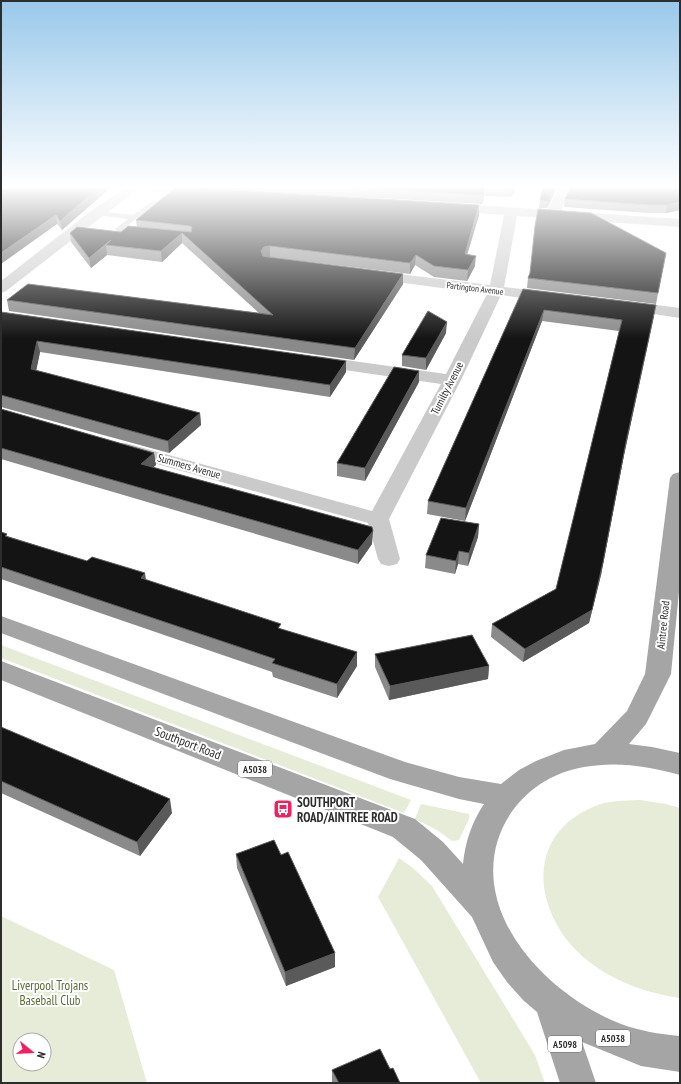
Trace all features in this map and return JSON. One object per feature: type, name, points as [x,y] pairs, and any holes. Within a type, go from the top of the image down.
[{"type":"main road","name":"Aintree Road","points":[[603,754],[637,717],[658,674],[680,478]]},
{"type":"main road","points":[[1,624],[400,771],[459,788],[506,796]]},
{"type":"main road","name":"Southport Road","points":[[1,670],[404,828],[432,851],[483,907]]},
{"type":"main road","name":"A5038","points":[[680,764],[641,755],[603,754],[574,758],[543,769],[518,784],[506,796],[494,812],[482,839],[478,878],[483,907],[501,948],[522,976],[552,1005],[597,1032],[642,1049],[680,1054]]},
{"type":"main road","name":"A5098","points":[[552,1005],[578,1083]]},
{"type":"street","points":[[1,288],[64,239]]},
{"type":"street","name":"Tumilty Avenue","points":[[378,519],[452,380],[496,290],[507,239]]},
{"type":"street","name":"Partington Avenue","points":[[356,273],[565,299]]},
{"type":"street","points":[[611,304],[680,313]]},
{"type":"street","points":[[302,359],[452,380]]},
{"type":"street","name":"Summers Avenue","points":[[109,444],[378,519]]},
{"type":"street","points":[[378,519],[389,559]]},
{"type":"green space","points":[[1,645],[411,800],[404,813],[1,658]]},
{"type":"green space","points":[[640,800],[680,808],[680,998],[633,986],[618,980],[590,963],[567,940],[555,922],[548,902],[544,883],[544,865],[549,847],[559,832],[573,818],[604,803]]},
{"type":"green space","points":[[421,804],[469,814],[469,819],[459,840],[452,841],[437,830],[415,819]]},
{"type":"green space","points":[[399,858],[413,868],[432,886],[535,1055],[545,1083],[481,1083],[378,897]]},
{"type":"green space","name":"Liverpool Trojans Baseball Club","points":[[1,916],[114,970],[147,1083],[1,1083]]},
{"type":"building","points":[[1,239],[22,239],[1,253]]},
{"type":"building","points":[[74,239],[175,239],[161,251],[106,245],[111,240],[89,258]]},
{"type":"building","points":[[188,239],[469,239],[465,254],[476,256],[468,270],[434,266],[416,255],[410,263],[270,246],[264,247],[261,251],[263,256],[403,274],[355,348],[7,300],[28,284],[273,315]]},
{"type":"building","points":[[534,239],[639,239],[666,253],[658,293],[528,278],[530,273]]},
{"type":"building","points":[[523,289],[656,305],[626,442],[603,562],[592,610],[525,649],[492,624],[556,589],[622,320],[544,310],[466,508],[428,501]]},
{"type":"building","points":[[428,311],[447,322],[426,358],[402,355]]},
{"type":"building","points":[[1,312],[346,361],[330,385],[37,341],[31,369],[200,413],[168,441],[1,395]]},
{"type":"building","points":[[394,367],[419,371],[365,468],[337,463]]},
{"type":"building","points":[[1,409],[154,453],[141,464],[372,527],[373,531],[358,550],[1,448]]},
{"type":"building","points":[[441,518],[479,524],[469,553],[459,551],[456,561],[426,555]]},
{"type":"building","points":[[1,532],[7,534],[5,536],[87,561],[92,557],[145,573],[141,578],[281,624],[278,628],[357,652],[337,684],[272,663],[275,659],[1,567]]},
{"type":"building","points":[[472,635],[489,666],[390,686],[375,654]]},
{"type":"building","points":[[1,727],[170,799],[137,842],[1,781]]},
{"type":"building","points":[[274,840],[281,855],[288,852],[335,953],[285,972],[236,854]]},
{"type":"building","points":[[380,1049],[390,1069],[393,1068],[400,1083],[339,1083],[332,1070]]},
{"type":"place","name":"SOUTHPORT ROAD/AINTREE ROAD","points":[[283,809]]}]
